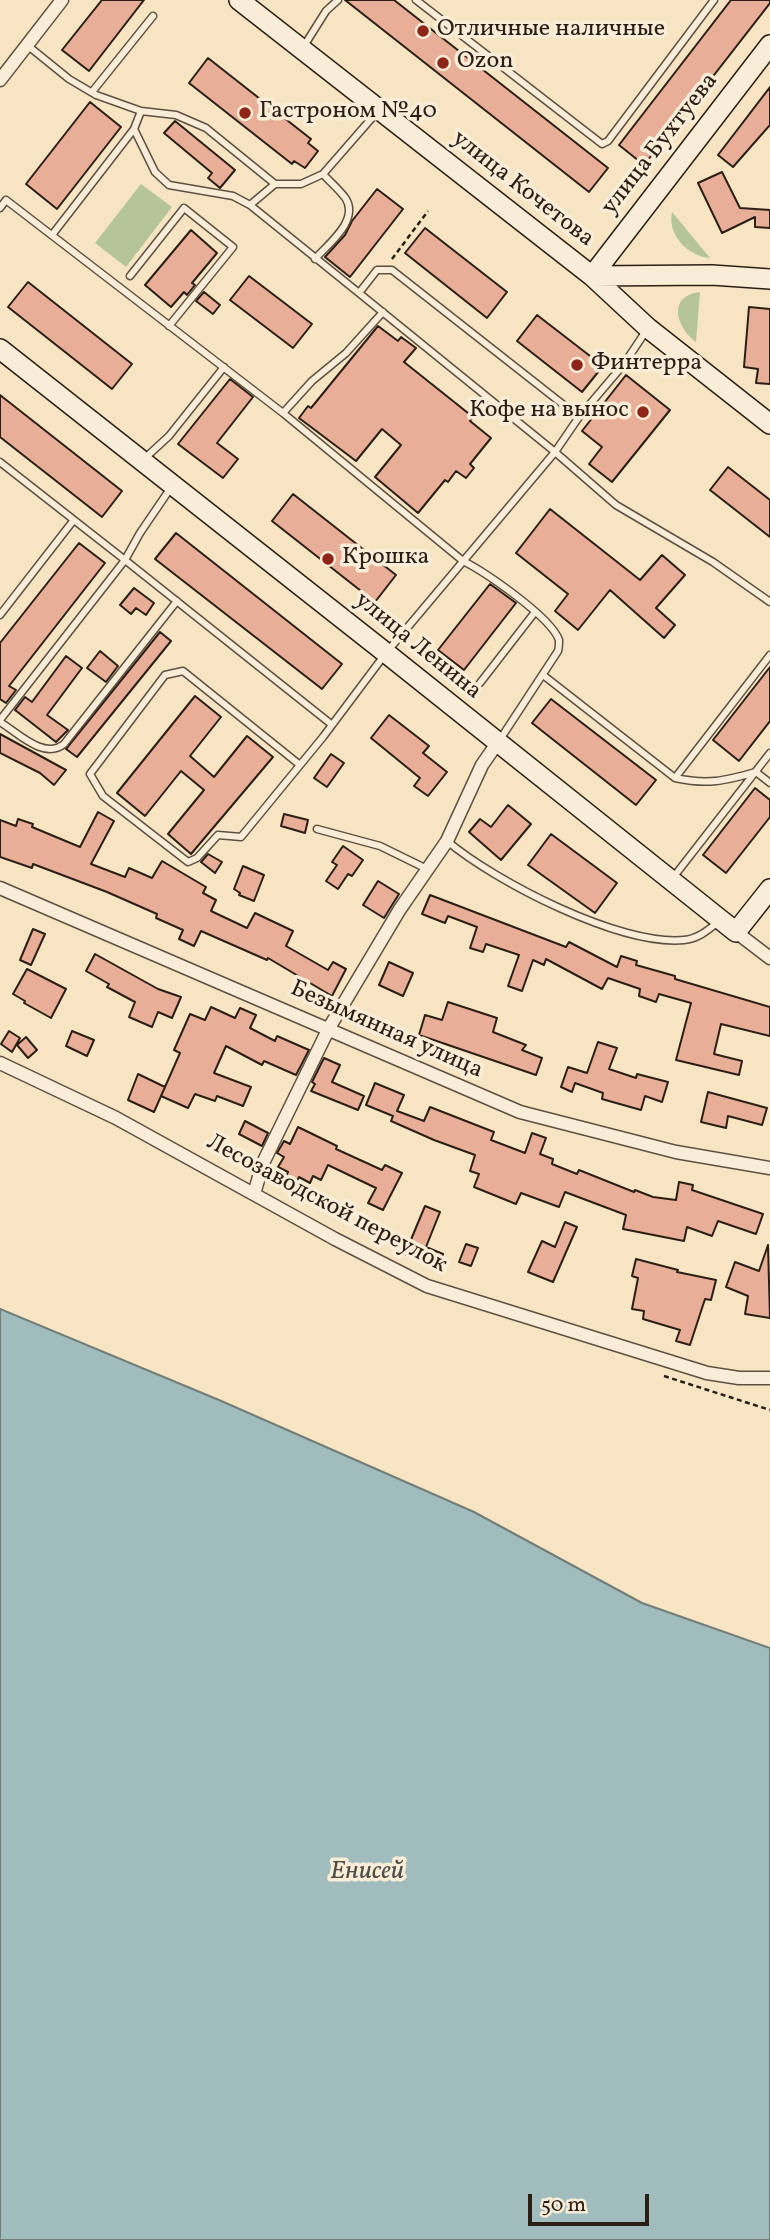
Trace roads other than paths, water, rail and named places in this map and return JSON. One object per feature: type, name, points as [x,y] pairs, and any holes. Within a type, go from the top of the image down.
[{"type":"street","points":[[0,80],[62,0]]},
{"type":"street","name":"улица Кочетова","points":[[239,0],[592,276],[648,328],[770,424]]},
{"type":"street","name":"улица Бухтуева","points":[[592,276],[770,45]]},
{"type":"street","points":[[592,276],[712,275],[770,279]]},
{"type":"street","name":"улица Ленина","points":[[0,349],[770,958]]},
{"type":"street","points":[[254,1194],[263,1163],[329,1028],[393,921],[447,841],[482,765],[498,742]]},
{"type":"street","name":"Безымянная улица","points":[[0,888],[520,1112],[676,1152],[770,1168]]},
{"type":"street","points":[[728,926],[770,889]]},
{"type":"street","name":"Лесозаводской переулок","points":[[0,1063],[116,1118],[428,1286],[707,1373],[768,1379]]},
{"type":"lane","points":[[302,49],[326,11],[338,0]]},
{"type":"lane","points":[[416,0],[587,134],[604,144],[714,0]]},
{"type":"lane","points":[[92,92],[153,16]]},
{"type":"lane","points":[[27,45],[69,79],[92,92],[141,111],[176,115],[206,128],[275,184],[301,184],[323,174],[379,109]]},
{"type":"lane","points":[[52,235],[134,129],[141,111]]},
{"type":"lane","points":[[134,129],[155,172],[169,186],[233,195],[250,205],[555,452],[616,505],[713,562],[770,602]]},
{"type":"lane","points":[[316,259],[345,225],[349,216],[345,199],[323,174]]},
{"type":"lane","points":[[250,205],[275,184]]},
{"type":"lane","points":[[0,208],[6,200],[283,413],[463,561],[485,572],[536,612],[559,640],[558,651],[498,742]]},
{"type":"lane","points":[[130,276],[184,208],[233,247],[169,326]]},
{"type":"lane","points":[[359,293],[377,270],[393,270],[579,417]]},
{"type":"lane","points":[[283,413],[312,382],[346,353],[383,312]]},
{"type":"lane","points":[[300,765],[183,671],[165,676],[90,774],[103,796],[188,862],[197,858],[218,835],[241,837],[300,765],[386,653],[555,452],[579,417],[624,364],[648,328]]},
{"type":"lane","points":[[142,460],[169,436],[224,368]]},
{"type":"lane","points":[[0,462],[331,724]]},
{"type":"lane","points":[[173,484],[125,560],[0,721],[44,749],[58,749],[177,601]]},
{"type":"lane","points":[[0,615],[74,521]]},
{"type":"lane","points":[[480,683],[536,612]]},
{"type":"lane","points":[[675,778],[770,655]]},
{"type":"lane","points":[[543,675],[675,778],[698,783],[726,781],[756,772]]},
{"type":"lane","points":[[670,881],[770,753]]},
{"type":"lane","points":[[756,772],[770,783]]},
{"type":"lane","points":[[317,829],[380,846],[427,869]]},
{"type":"lane","points":[[447,841],[461,852],[542,898],[618,932],[654,939],[686,940],[728,926]]},
{"type":"water","name":"Енисей","points":[[0,1309],[219,1400],[474,1512],[642,1603],[770,1648],[770,2240],[0,2240]]},
{"type":"place","name":"Отличные наличные","points":[[423,31]]},
{"type":"place","name":"Ozon","points":[[443,63]]},
{"type":"place","name":"Гастроном №40","points":[[245,113]]},
{"type":"place","name":"Финтерра","points":[[577,365]]},
{"type":"place","name":"Кофе на вынос","points":[[643,412]]},
{"type":"place","name":"Крошка","points":[[328,559]]}]
